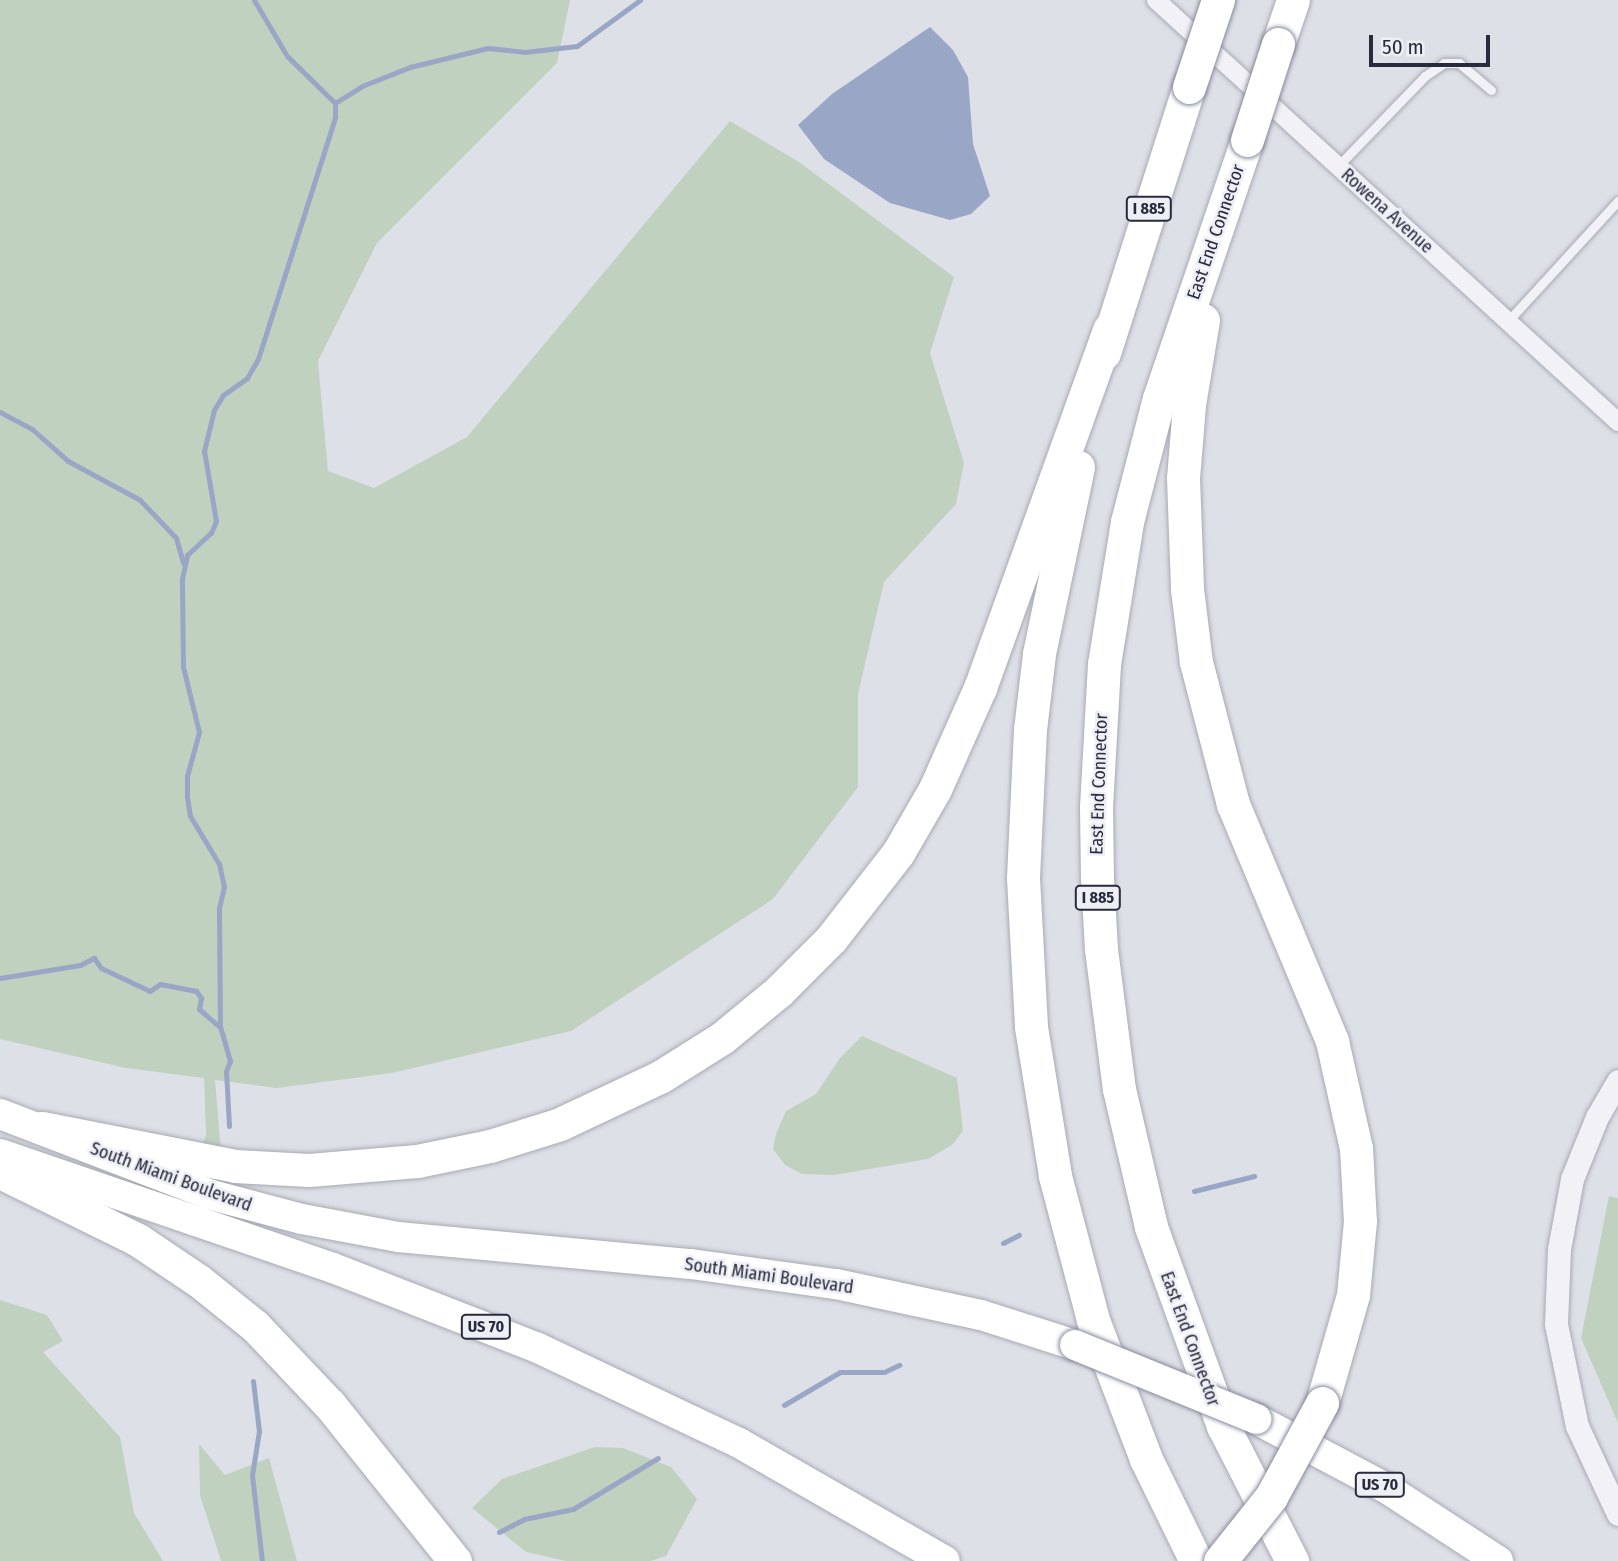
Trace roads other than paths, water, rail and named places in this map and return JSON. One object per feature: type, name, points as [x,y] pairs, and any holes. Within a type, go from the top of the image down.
[{"type":"highway","name":"I 885","points":[[1196,1561],[1122,1401],[1072,1248],[1041,1102],[1025,953],[1024,803],[1039,654],[1109,330],[1218,0]]},
{"type":"highway","name":"East End Connector","points":[[1292,1561],[1223,1426],[1151,1227],[1119,1089],[1097,890],[1098,735],[1106,652],[1127,522],[1159,398],[1293,0]]},
{"type":"highway","points":[[1220,1561],[1271,1497],[1322,1403],[1353,1295],[1360,1221],[1356,1148],[1332,1041],[1251,849],[1222,768],[1201,685],[1186,589],[1185,442],[1221,217]]},
{"type":"highway","points":[[42,1128],[236,1166],[309,1170],[417,1161],[490,1146],[571,1120],[660,1077],[722,1038],[797,974],[855,911],[898,853],[935,789],[980,688],[1109,330]]},
{"type":"highway","name":"South Miami Boulevard","points":[[0,1114],[208,1194],[302,1219],[398,1237],[691,1264],[836,1284],[981,1315],[1076,1345],[1256,1419],[1386,1488],[1498,1561]]},
{"type":"highway","name":"South Miami Boulevard","points":[[0,1154],[333,1268],[549,1353],[760,1454],[945,1561]]},
{"type":"highway","points":[[0,1172],[138,1240],[246,1319],[330,1405],[455,1561]]},
{"type":"street","name":"Rowena Avenue","points":[[1156,0],[1618,422]]},
{"type":"street","points":[[1618,1081],[1597,1117],[1572,1179],[1556,1286],[1556,1324],[1568,1395],[1587,1455],[1618,1514]]},
{"type":"lane","points":[[1338,166],[1444,62],[1459,63],[1491,89]]},
{"type":"lane","points":[[1508,321],[1618,201]]},
{"type":"water","points":[[930,27],[953,50],[968,77],[973,144],[990,196],[971,214],[950,220],[890,203],[824,159],[798,125],[832,94]]},
{"type":"waterway","points":[[229,1126],[226,1071],[230,1061],[220,1027],[219,908],[224,887],[219,864],[190,816],[187,797],[187,776],[199,732],[183,667],[182,579],[187,555],[211,533],[216,521],[204,451],[214,410],[223,395],[247,378],[258,359],[335,117],[335,103],[287,56],[254,0]]},
{"type":"waterway","points":[[335,103],[362,86],[410,67],[488,48],[525,52],[577,46],[640,0]]},
{"type":"waterway","points":[[0,412],[32,429],[68,461],[140,500],[176,538],[183,563]]},
{"type":"waterway","points":[[0,978],[80,965],[94,958],[101,968],[150,991],[160,984],[196,991],[201,998],[199,1009],[220,1027]]},
{"type":"waterway","points":[[1194,1191],[1254,1176]]},
{"type":"waterway","points":[[1003,1243],[1019,1235]]},
{"type":"waterway","points":[[784,1405],[840,1372],[884,1372],[899,1365]]},
{"type":"waterway","points":[[253,1381],[259,1431],[252,1475],[262,1561]]},
{"type":"waterway","points":[[499,1532],[524,1519],[573,1509],[658,1458]]}]
